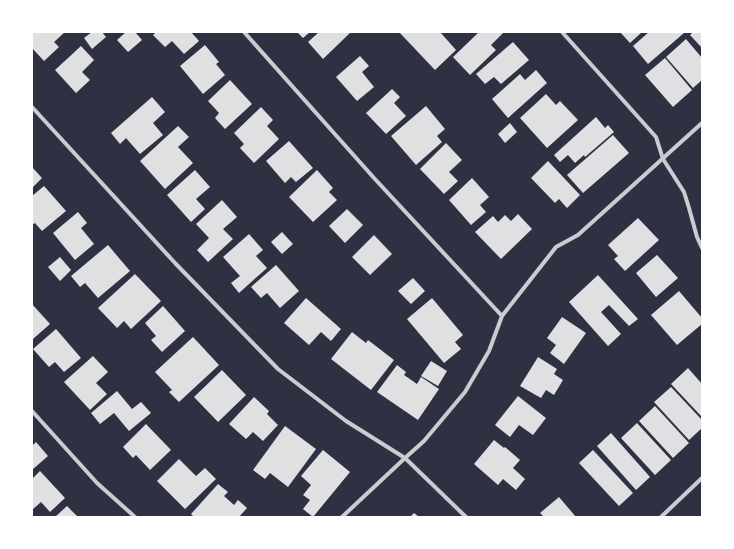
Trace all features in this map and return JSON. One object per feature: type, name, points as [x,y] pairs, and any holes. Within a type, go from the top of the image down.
[{"type":"street","points":[[244,32],[374,178],[502,316]]},
{"type":"street","points":[[562,32],[656,137],[663,159],[684,192],[690,208],[697,237],[702,248]]},
{"type":"street","points":[[32,107],[175,263],[278,369],[346,421],[405,458],[466,517]]},
{"type":"street","points":[[342,517],[424,442],[465,392],[489,351],[502,316],[556,247],[578,235],[702,123]]},
{"type":"street","points":[[32,411],[97,483],[135,517]]},
{"type":"street","points":[[661,517],[702,478]]},
{"type":"building","points":[[32,32],[65,32],[54,42],[59,47],[44,61],[32,48]]},
{"type":"building","points":[[92,32],[102,32],[106,37],[92,49],[84,38]]},
{"type":"building","points":[[126,32],[135,32],[142,40],[128,52],[117,40]]},
{"type":"building","points":[[156,32],[191,32],[199,41],[184,54],[172,41],[165,47],[153,35]]},
{"type":"building","points":[[297,32],[310,32],[303,38]]},
{"type":"building","points":[[319,32],[351,32],[323,59],[308,42]]},
{"type":"building","points":[[399,32],[440,32],[456,50],[435,70]]},
{"type":"building","points":[[479,32],[504,32],[491,45],[496,50],[470,75],[453,57]]},
{"type":"building","points":[[620,32],[642,32],[630,43]]},
{"type":"building","points":[[649,32],[684,33],[648,64],[633,46]]},
{"type":"building","points":[[693,32],[702,32],[702,48],[690,35]]},
{"type":"building","points":[[686,39],[702,58],[702,80],[693,88],[666,57]]},
{"type":"building","points":[[513,42],[529,60],[501,84],[494,77],[485,84],[476,74]]},
{"type":"building","points":[[205,45],[219,62],[216,64],[225,75],[203,94],[180,66]]},
{"type":"building","points":[[81,46],[94,60],[82,72],[90,80],[76,93],[55,70]]},
{"type":"building","points":[[360,56],[369,66],[362,72],[374,87],[357,101],[336,77]]},
{"type":"building","points":[[665,58],[692,90],[673,107],[645,75]]},
{"type":"building","points":[[536,70],[547,83],[508,118],[492,99],[520,74],[525,80]]},
{"type":"building","points":[[230,80],[252,104],[225,129],[215,118],[219,113],[208,101]]},
{"type":"building","points":[[392,89],[400,97],[394,103],[406,116],[386,134],[366,113]]},
{"type":"building","points":[[546,94],[556,105],[560,101],[578,120],[547,148],[520,118]]},
{"type":"building","points":[[152,97],[165,112],[153,123],[163,135],[140,154],[126,138],[120,144],[111,133]]},
{"type":"building","points":[[426,106],[445,129],[437,136],[442,142],[416,165],[391,136]]},
{"type":"building","points":[[261,107],[273,120],[267,126],[279,139],[254,163],[240,148],[244,144],[234,133]]},
{"type":"building","points":[[596,117],[605,128],[608,125],[614,132],[585,157],[584,155],[575,163],[568,155],[560,162],[554,155]]},
{"type":"building","points":[[510,123],[517,132],[505,143],[498,134]]},
{"type":"building","points":[[178,126],[189,137],[178,147],[193,163],[165,189],[140,161]]},
{"type":"building","points":[[613,135],[629,153],[583,193],[567,175]]},
{"type":"building","points":[[289,141],[313,168],[296,182],[291,177],[285,183],[266,161]]},
{"type":"building","points":[[446,143],[462,160],[449,172],[458,181],[444,194],[420,169]]},
{"type":"building","points":[[548,161],[580,195],[567,208],[559,199],[555,203],[531,178]]},
{"type":"building","points":[[32,167],[42,178],[32,188]]},
{"type":"building","points":[[195,170],[210,187],[196,199],[205,209],[191,222],[167,195]]},
{"type":"building","points":[[317,170],[333,188],[329,192],[337,200],[313,222],[289,197]]},
{"type":"building","points":[[472,178],[489,197],[480,205],[486,212],[471,225],[449,200]]},
{"type":"building","points":[[44,186],[66,211],[42,231],[35,223],[32,225],[32,196]]},
{"type":"building","points":[[222,200],[237,217],[223,229],[233,239],[208,262],[197,250],[209,238],[196,224]]},
{"type":"building","points":[[347,209],[363,225],[345,243],[329,226]]},
{"type":"building","points":[[78,212],[87,223],[81,228],[94,244],[75,260],[53,233]]},
{"type":"building","points":[[518,214],[532,229],[501,259],[475,232],[493,216],[498,222],[505,215],[511,221]]},
{"type":"building","points":[[638,218],[659,240],[625,271],[614,259],[618,256],[608,245]]},
{"type":"building","points":[[282,232],[293,244],[282,254],[271,242]]},
{"type":"building","points":[[249,234],[263,250],[256,256],[267,268],[239,293],[231,283],[240,276],[223,257]]},
{"type":"building","points":[[374,235],[392,254],[370,275],[352,257]]},
{"type":"building","points":[[108,245],[130,271],[98,298],[85,283],[80,287],[71,276]]},
{"type":"building","points":[[657,255],[678,278],[656,297],[636,273]]},
{"type":"building","points":[[60,257],[71,270],[60,281],[48,267]]},
{"type":"building","points":[[276,265],[299,291],[280,308],[267,293],[261,298],[251,287]]},
{"type":"building","points":[[135,274],[161,301],[131,329],[124,321],[117,328],[98,308]]},
{"type":"building","points":[[598,275],[638,319],[629,326],[609,305],[601,312],[621,334],[608,346],[569,302]]},
{"type":"building","points":[[413,278],[425,291],[411,304],[398,291]]},
{"type":"building","points":[[679,291],[702,318],[702,324],[677,345],[651,315]]},
{"type":"building","points":[[306,298],[341,329],[331,341],[321,332],[309,345],[284,323]]},
{"type":"building","points":[[432,298],[463,335],[455,342],[461,349],[444,363],[407,319]]},
{"type":"building","points":[[32,304],[50,324],[33,339],[32,337]]},
{"type":"building","points":[[163,306],[185,331],[162,352],[151,340],[156,336],[145,323]]},
{"type":"building","points":[[562,317],[586,333],[564,364],[550,353],[556,345],[547,338]]},
{"type":"building","points":[[56,329],[81,358],[64,372],[55,362],[49,367],[33,349]]},
{"type":"building","points":[[352,332],[366,343],[368,340],[394,360],[371,390],[331,359]]},
{"type":"building","points":[[193,337],[219,365],[179,402],[169,392],[172,390],[155,372]]},
{"type":"building","points":[[93,356],[108,372],[96,383],[107,394],[90,410],[64,382]]},
{"type":"building","points":[[538,357],[557,369],[554,374],[563,380],[554,395],[546,390],[541,398],[520,386]]},
{"type":"building","points":[[431,361],[447,371],[438,386],[421,376]]},
{"type":"building","points":[[397,365],[406,372],[404,375],[417,384],[421,377],[439,389],[418,420],[377,392]]},
{"type":"building","points":[[688,368],[702,384],[702,417],[671,384]]},
{"type":"building","points":[[222,370],[246,395],[218,422],[194,397]]},
{"type":"building","points":[[671,387],[702,420],[702,428],[689,440],[654,402]]},
{"type":"building","points":[[117,391],[132,409],[141,402],[151,413],[129,431],[114,413],[100,424],[91,413]]},
{"type":"building","points":[[518,396],[546,418],[533,435],[519,425],[510,437],[495,425]]},
{"type":"building","points":[[254,397],[269,411],[267,414],[278,425],[263,441],[253,432],[246,439],[229,424]]},
{"type":"building","points":[[655,406],[689,443],[673,458],[639,421]]},
{"type":"building","points":[[637,423],[671,460],[655,475],[621,438]]},
{"type":"building","points":[[146,424],[171,450],[150,470],[136,455],[133,458],[123,447]]},
{"type":"building","points":[[285,426],[316,449],[288,487],[270,473],[265,479],[253,470]]},
{"type":"building","points":[[611,433],[650,477],[636,490],[597,446]]},
{"type":"building","points":[[494,440],[520,460],[513,468],[525,479],[516,490],[503,479],[498,485],[474,464]]},
{"type":"building","points":[[36,442],[48,456],[32,470],[32,446]]},
{"type":"building","points":[[323,450],[350,472],[313,517],[303,509],[310,500],[303,495],[311,485],[301,476]]},
{"type":"building","points":[[593,450],[633,493],[619,506],[579,463]]},
{"type":"building","points":[[179,459],[196,476],[205,468],[216,479],[185,509],[157,481]]},
{"type":"building","points":[[40,471],[65,498],[50,512],[41,502],[32,510],[32,479]]},
{"type":"building","points":[[218,484],[228,492],[224,496],[234,505],[238,500],[247,508],[239,517],[194,517],[191,514]]},
{"type":"building","points":[[559,497],[576,517],[544,517],[540,513]]},
{"type":"building","points":[[67,506],[78,517],[55,517]]},
{"type":"building","points":[[414,513],[419,517],[410,517]]}]
